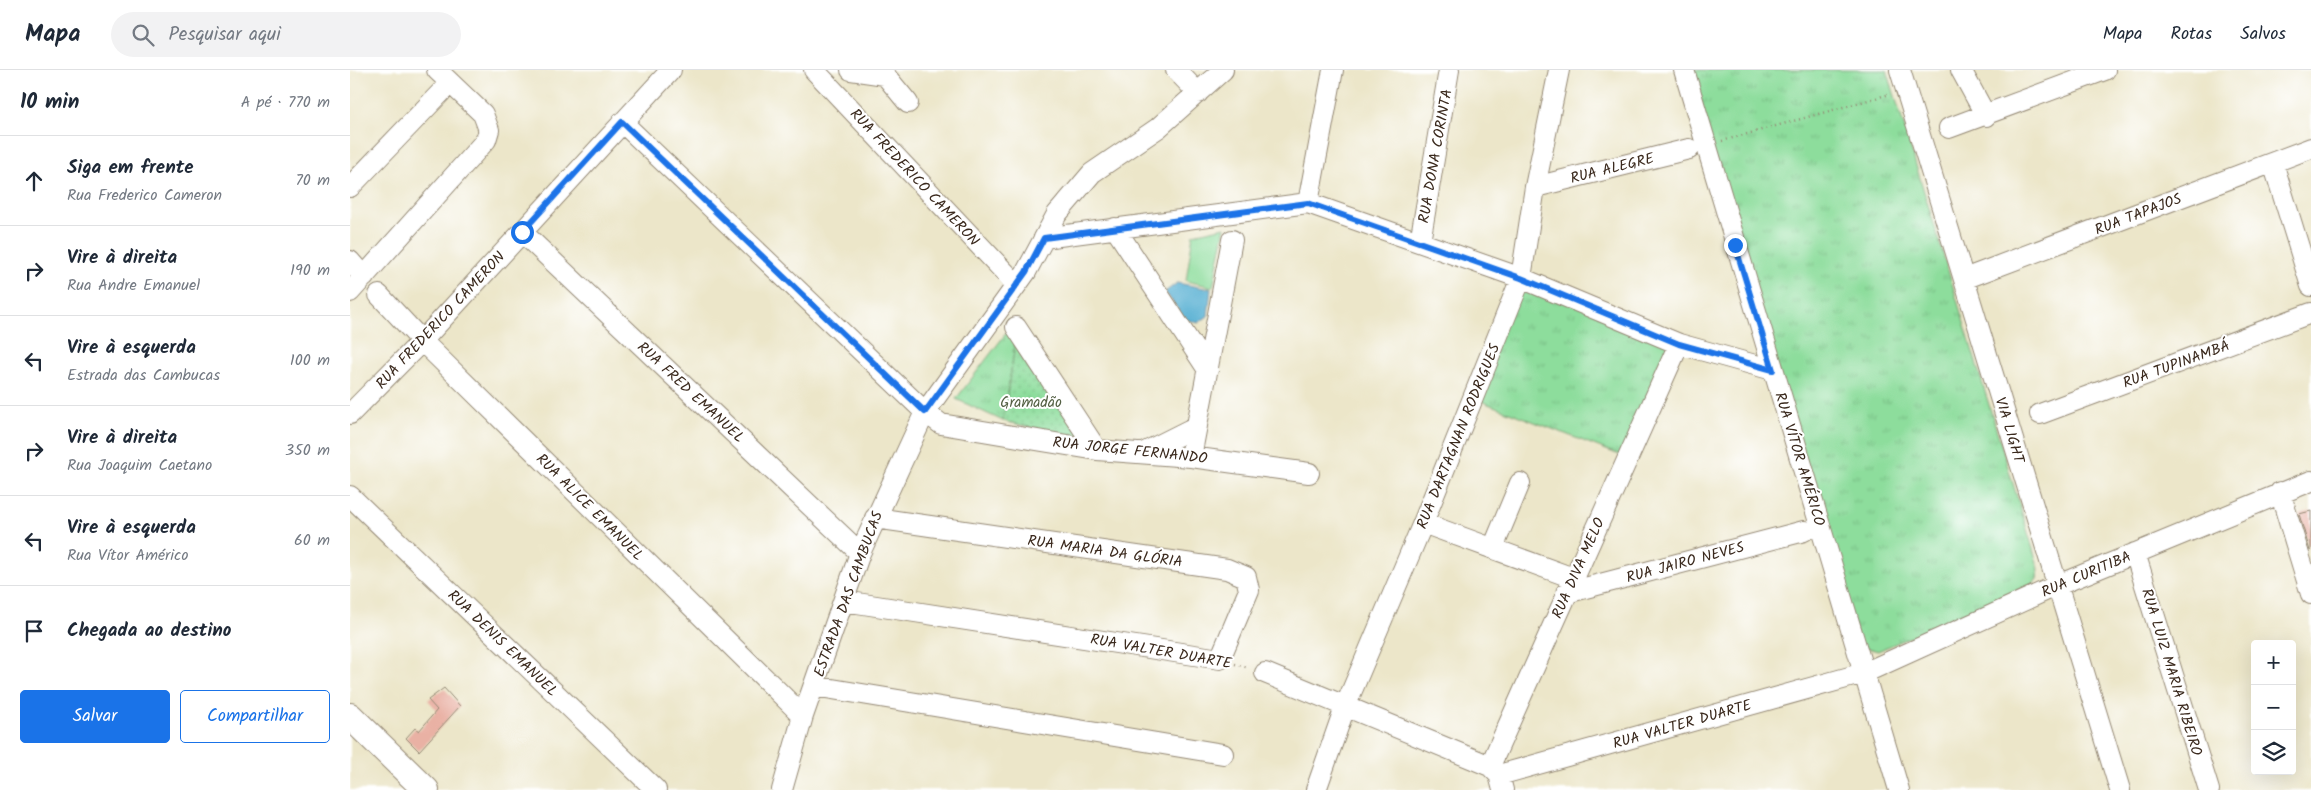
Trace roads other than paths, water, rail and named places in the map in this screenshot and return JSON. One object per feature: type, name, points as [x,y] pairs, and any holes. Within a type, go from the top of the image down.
[{"type":"main road","points":[[350,716],[426,790]]},
{"type":"street","name":"RUA FREDERICO CAMERON","points":[[350,414],[422,341],[671,70]]},
{"type":"street","name":"RUA FREDERICO CAMERON","points":[[814,70],[1016,284]]},
{"type":"street","points":[[851,70],[887,72],[908,103]]},
{"type":"street","points":[[1176,70],[1210,79]]},
{"type":"street","points":[[1308,203],[1333,70]]},
{"type":"street","name":"RUA DONA CORINTA","points":[[1420,242],[1449,70]]},
{"type":"street","name":"RUA DARTAGNAN RODRIGUES","points":[[1316,790],[1345,707],[1423,523],[1521,278],[1535,187],[1559,70]]},
{"type":"street","name":"RUA VÍTOR AMÉRICO","points":[[1684,70],[1697,147],[1773,370],[1899,790]]},
{"type":"street","points":[[1960,70],[1986,116]]},
{"type":"street","points":[[1949,128],[1986,116],[2105,70]]},
{"type":"street","points":[[350,187],[443,77],[483,114],[489,130],[486,140],[350,292]]},
{"type":"street","name":"ESTRADA DAS CAMBUCAS","points":[[782,790],[803,716],[860,553],[925,412],[1016,284],[1057,214],[1092,173],[1158,128],[1210,79]]},
{"type":"street","name":"VIA LIGHT","points":[[1903,79],[2120,790]]},
{"type":"street","name":"RUA JORGE FERNANDO","points":[[622,122],[925,412],[941,424],[1097,450],[1191,457],[1309,473]]},
{"type":"street","name":"RUA ALEGRE","points":[[1535,187],[1697,147]]},
{"type":"street","name":"RUA TAPAJOS","points":[[1964,279],[2311,148]]},
{"type":"street","points":[[2273,163],[2311,286]]},
{"type":"street","points":[[1044,238],[1308,203],[1521,278],[1679,344],[1773,370]]},
{"type":"street","points":[[1115,228],[1208,370]]},
{"type":"street","name":"RUA FRED EMANUEL","points":[[522,232],[860,553]]},
{"type":"street","points":[[1191,457],[1232,240]]},
{"type":"street","points":[[350,261],[364,277]]},
{"type":"street","name":"RUA ALICE EMANUEL","points":[[380,295],[422,341],[803,716]]},
{"type":"street","name":"RUA TUPINAMBÁ","points":[[2040,414],[2311,314]]},
{"type":"street","points":[[1016,327],[1097,450]]},
{"type":"street","name":"RUA DIVA MELO","points":[[1498,777],[1570,586],[1679,344]]},
{"type":"street","points":[[1143,453],[1197,426]]},
{"type":"street","name":"RUA CURITIBA","points":[[1864,673],[2058,584],[2280,492],[2311,481]]},
{"type":"street","points":[[1493,548],[1520,483]]},
{"type":"street","points":[[2280,492],[2311,594]]},
{"type":"street","name":"RUA DENIS EMANUEL","points":[[350,496],[656,790]]},
{"type":"street","name":"RUA MARIA DA GLÓRIA","points":[[875,518],[1239,572],[1246,577],[1249,590],[1220,659]]},
{"type":"street","points":[[1423,523],[1493,548],[1570,586]]},
{"type":"street","name":"RUA JAIRO NEVES","points":[[1570,586],[1804,531]]},
{"type":"street","name":"RUA LUIZ MARIA RIBEIRO","points":[[2135,553],[2209,790]]},
{"type":"street","name":"RUA VALTER DUARTE","points":[[844,601],[1220,659]]},
{"type":"street","points":[[1264,673],[1345,707],[1498,777]]},
{"type":"street","name":"RUA VALTER DUARTE","points":[[1498,777],[1864,673]]},
{"type":"street","points":[[814,686],[1223,754]]},
{"type":"water","points":[[1177,283],[1211,289],[1208,316],[1198,323],[1185,319],[1165,292]]},
{"type":"park label","name":"Gramadão","points":[[1031,402]]}]
